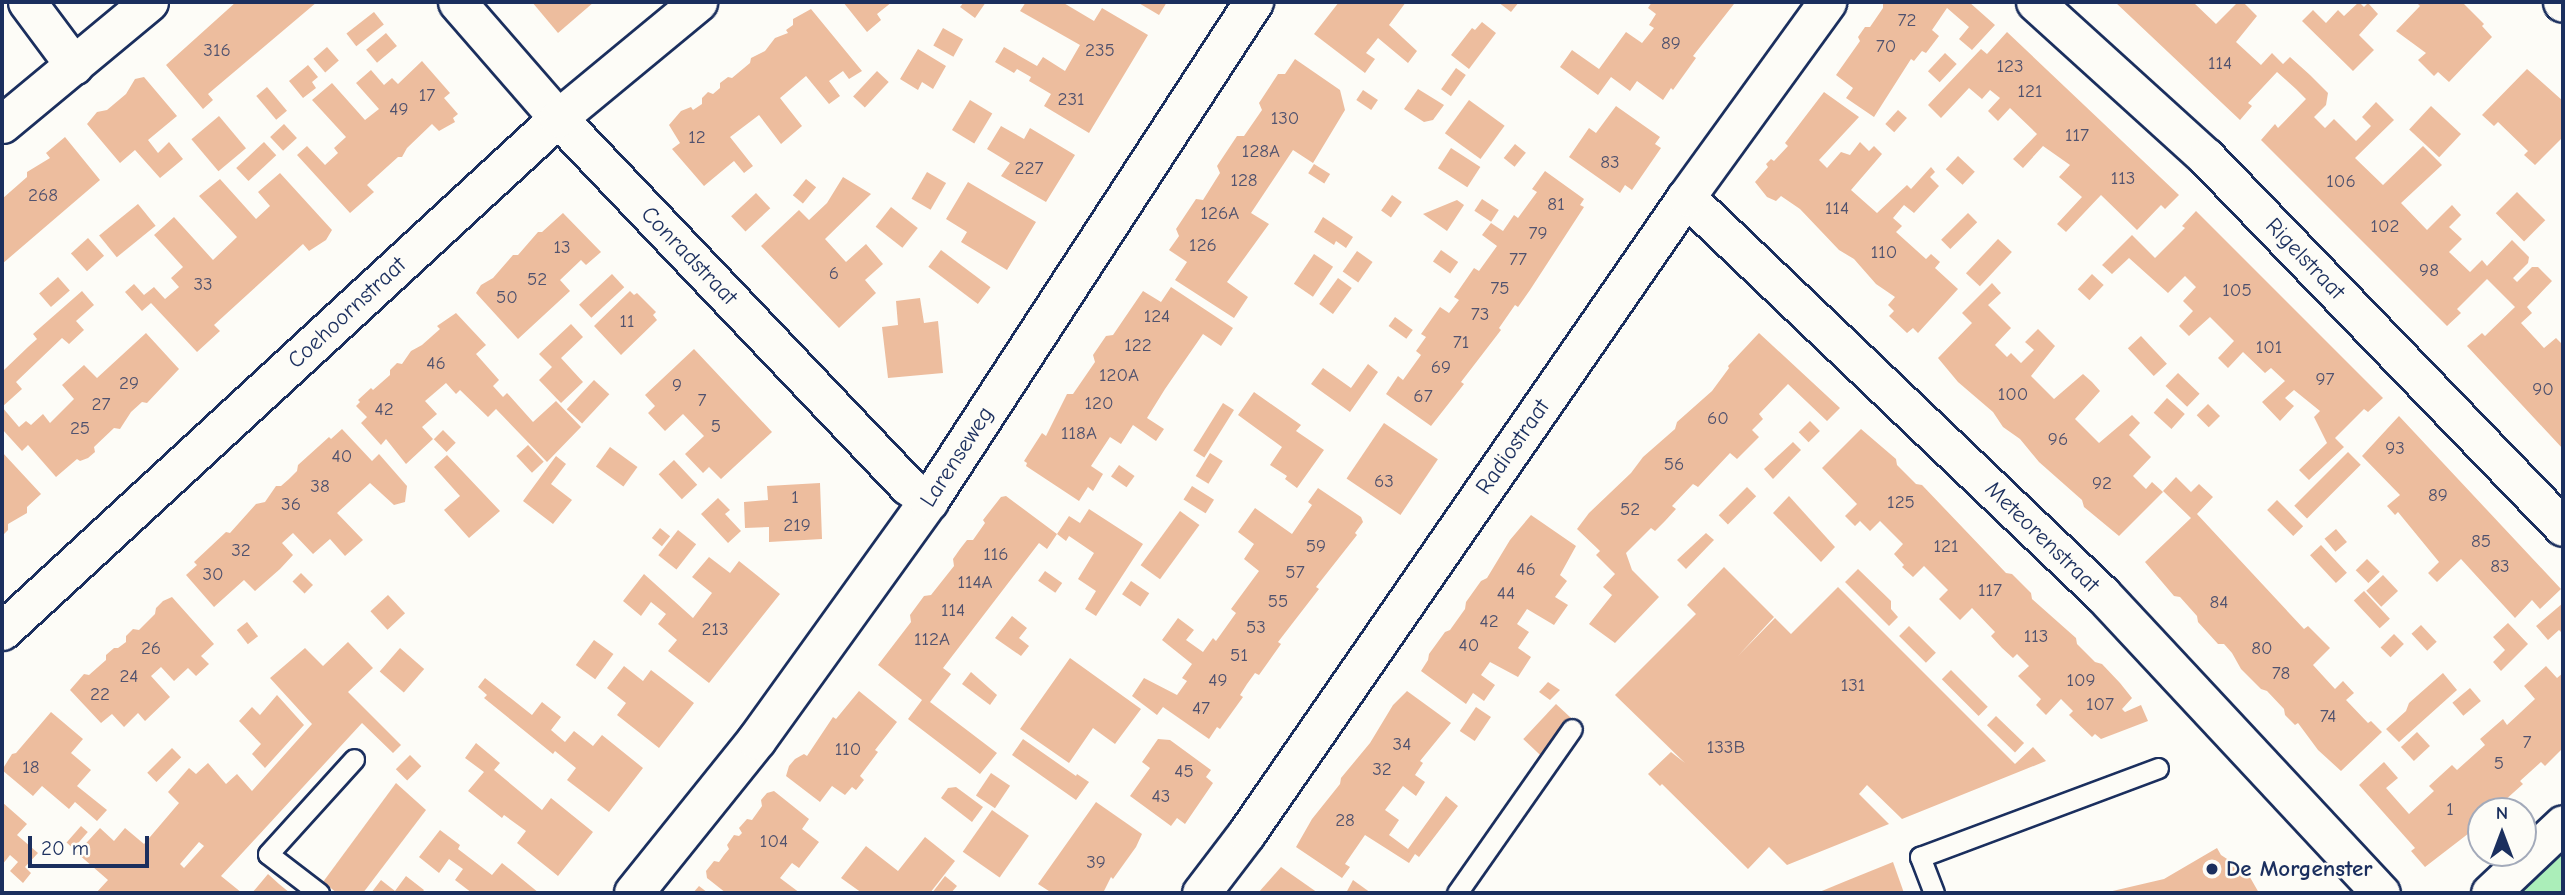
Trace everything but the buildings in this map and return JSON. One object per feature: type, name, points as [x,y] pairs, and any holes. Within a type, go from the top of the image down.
[{"type":"street","points":[[27,2],[74,65]]},
{"type":"street","points":[[2,124],[149,2]]},
{"type":"street","name":"Conradstraat","points":[[457,2],[558,118],[908,486],[929,501]]},
{"type":"street","name":"Coehoornstraat","points":[[2,631],[558,118],[698,2]]},
{"type":"street","name":"Larenseweg","points":[[634,893],[758,740],[929,501],[1254,2]]},
{"type":"street","name":"Radiostraat","points":[[1201,893],[1246,834],[1686,197],[1827,2]]},
{"type":"street","name":"Rigelstraat","points":[[2035,2],[2206,157],[2563,527]]},
{"type":"street","name":"Meteorenstraat","points":[[1686,197],[2102,594],[2381,893]]},
{"type":"street","points":[[2490,893],[2563,824]]},
{"type":"lane","points":[[1457,893],[1572,729]]},
{"type":"lane","points":[[319,893],[268,854],[354,759]]},
{"type":"lane","points":[[1934,893],[1920,857],[2158,768]]},
{"type":"green space","points":[[2563,847],[2563,893],[2512,893]]},
{"type":"place","name":"De Morgenster","points":[[2212,869]]}]
